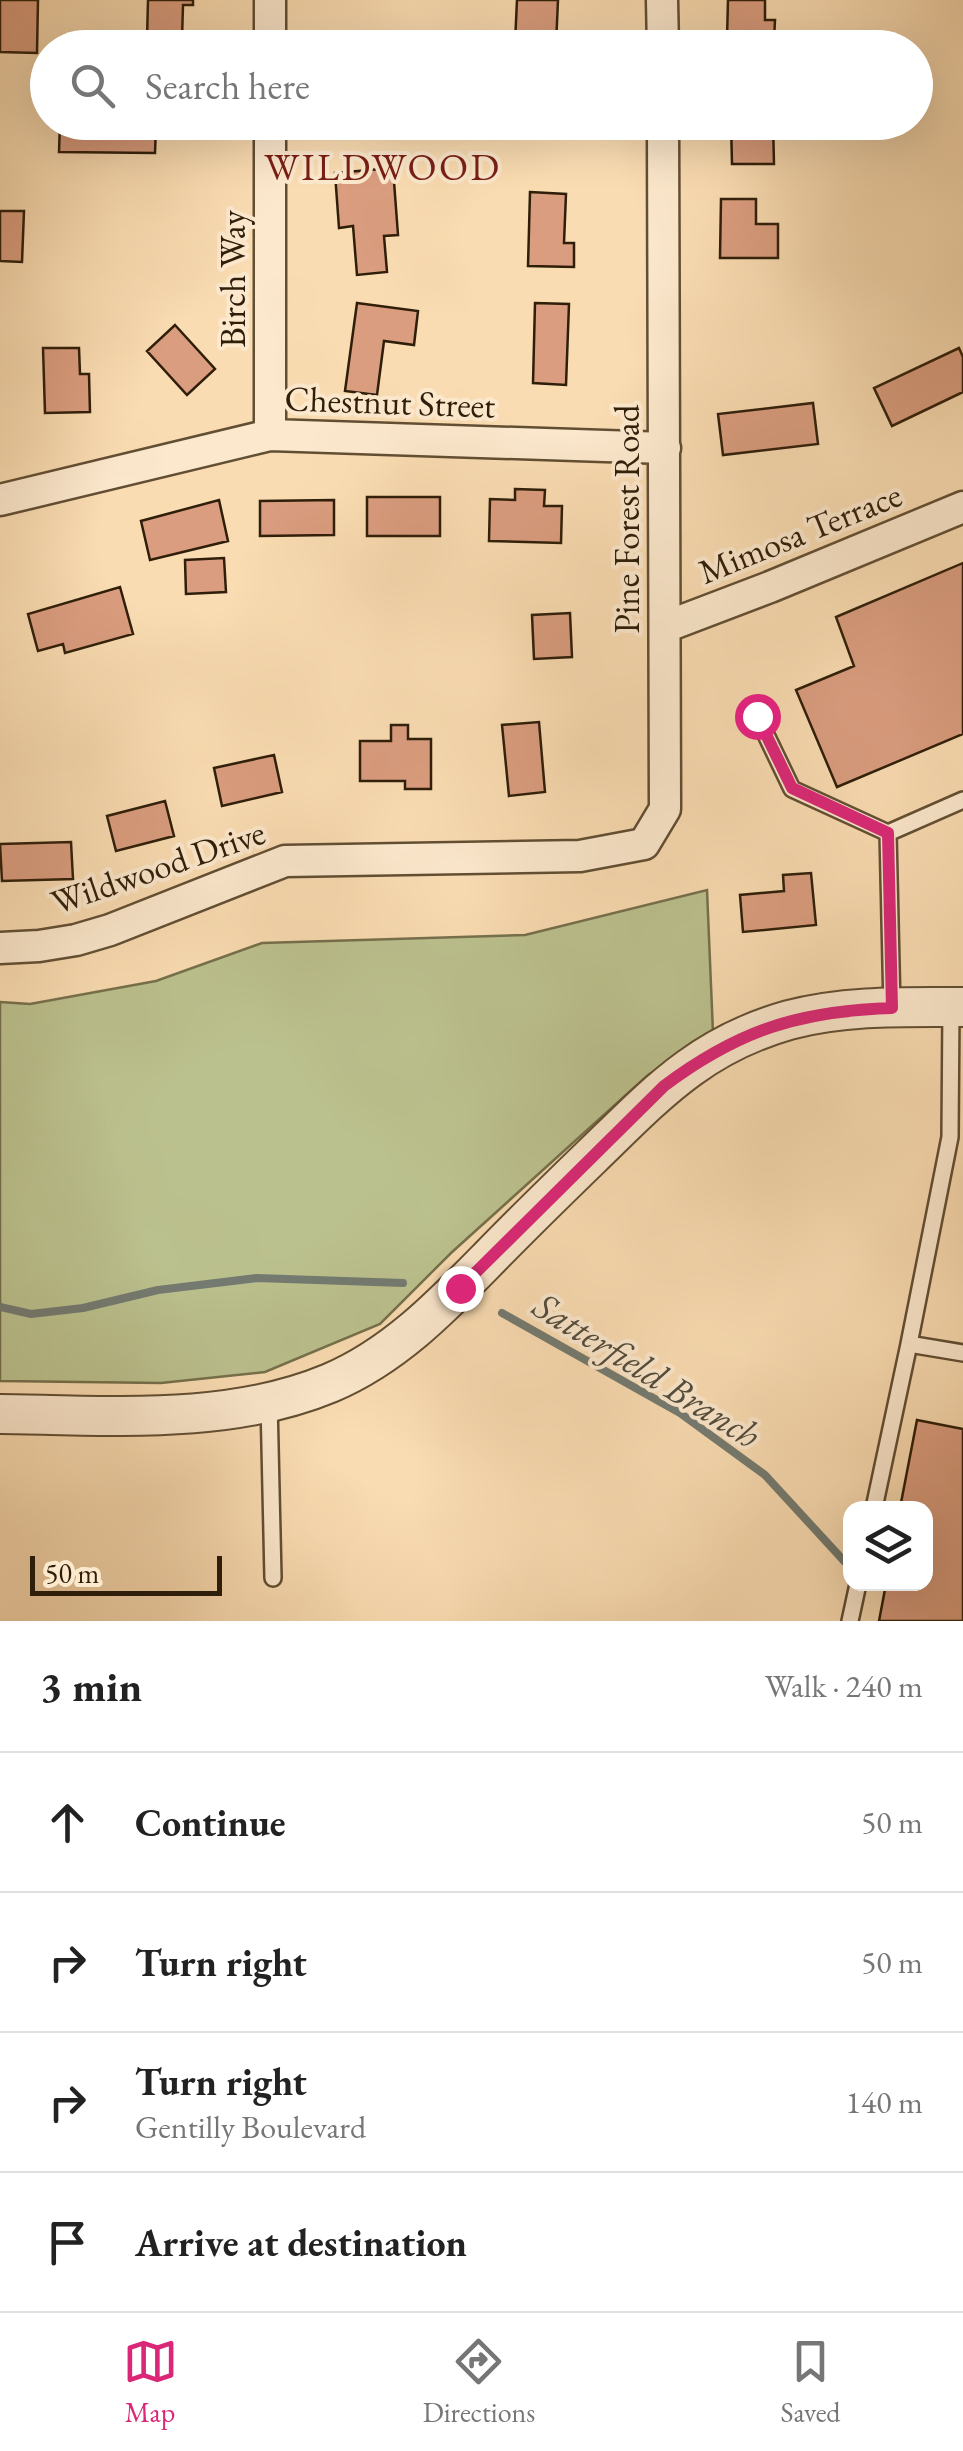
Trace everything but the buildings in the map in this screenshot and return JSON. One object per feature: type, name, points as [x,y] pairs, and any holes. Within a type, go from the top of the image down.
[{"type":"street","points":[[270,0],[270,30]]},
{"type":"street","points":[[662,0],[662,30]]},
{"type":"street","name":"Birch Way","points":[[270,140],[270,435]]},
{"type":"street","name":"Pine Forest Road","points":[[580,856],[644,844],[665,808],[663,140]]},
{"type":"street","name":"Chestnut Street","points":[[0,500],[270,435],[665,448]]},
{"type":"street","name":"Mimosa Terrace","points":[[665,627],[963,507]]},
{"type":"street","name":"Wildwood Drive","points":[[0,948],[40,946],[110,930],[285,861],[580,856]]},
{"type":"street","points":[[0,1414],[164,1415],[269,1402],[331,1383],[399,1344],[664,1086],[700,1060],[740,1038],[792,1020],[855,1009],[957,1007]]},
{"type":"lane","points":[[757,716],[792,788],[888,833],[963,800]]},
{"type":"lane","points":[[888,833],[892,1008]]},
{"type":"lane","points":[[875,1501],[957,1102],[957,1007]]},
{"type":"lane","points":[[909,1344],[963,1352]]},
{"type":"lane","points":[[269,1402],[273,1578]]},
{"type":"lane","points":[[850,1621],[856,1591]]},
{"type":"green space","points":[[707,890],[713,1033],[648,1075],[451,1253],[380,1324],[265,1372],[161,1383],[0,1381],[0,1002],[30,1004],[156,981],[262,943],[525,935]]},
{"type":"waterway","name":"Satterfield Branch","points":[[0,1307],[31,1314],[83,1308],[158,1290],[257,1278],[403,1283]]},
{"type":"waterway","name":"Satterfield Branch","points":[[502,1313],[680,1413],[765,1475],[843,1560]]},
{"type":"district","name":"WILDWOOD","points":[[383,167]]},
{"type":"route","points":[[460,1288],[664,1086],[688,1068],[768,1027],[817,1014],[892,1008],[888,833],[792,788],[757,716]]}]
